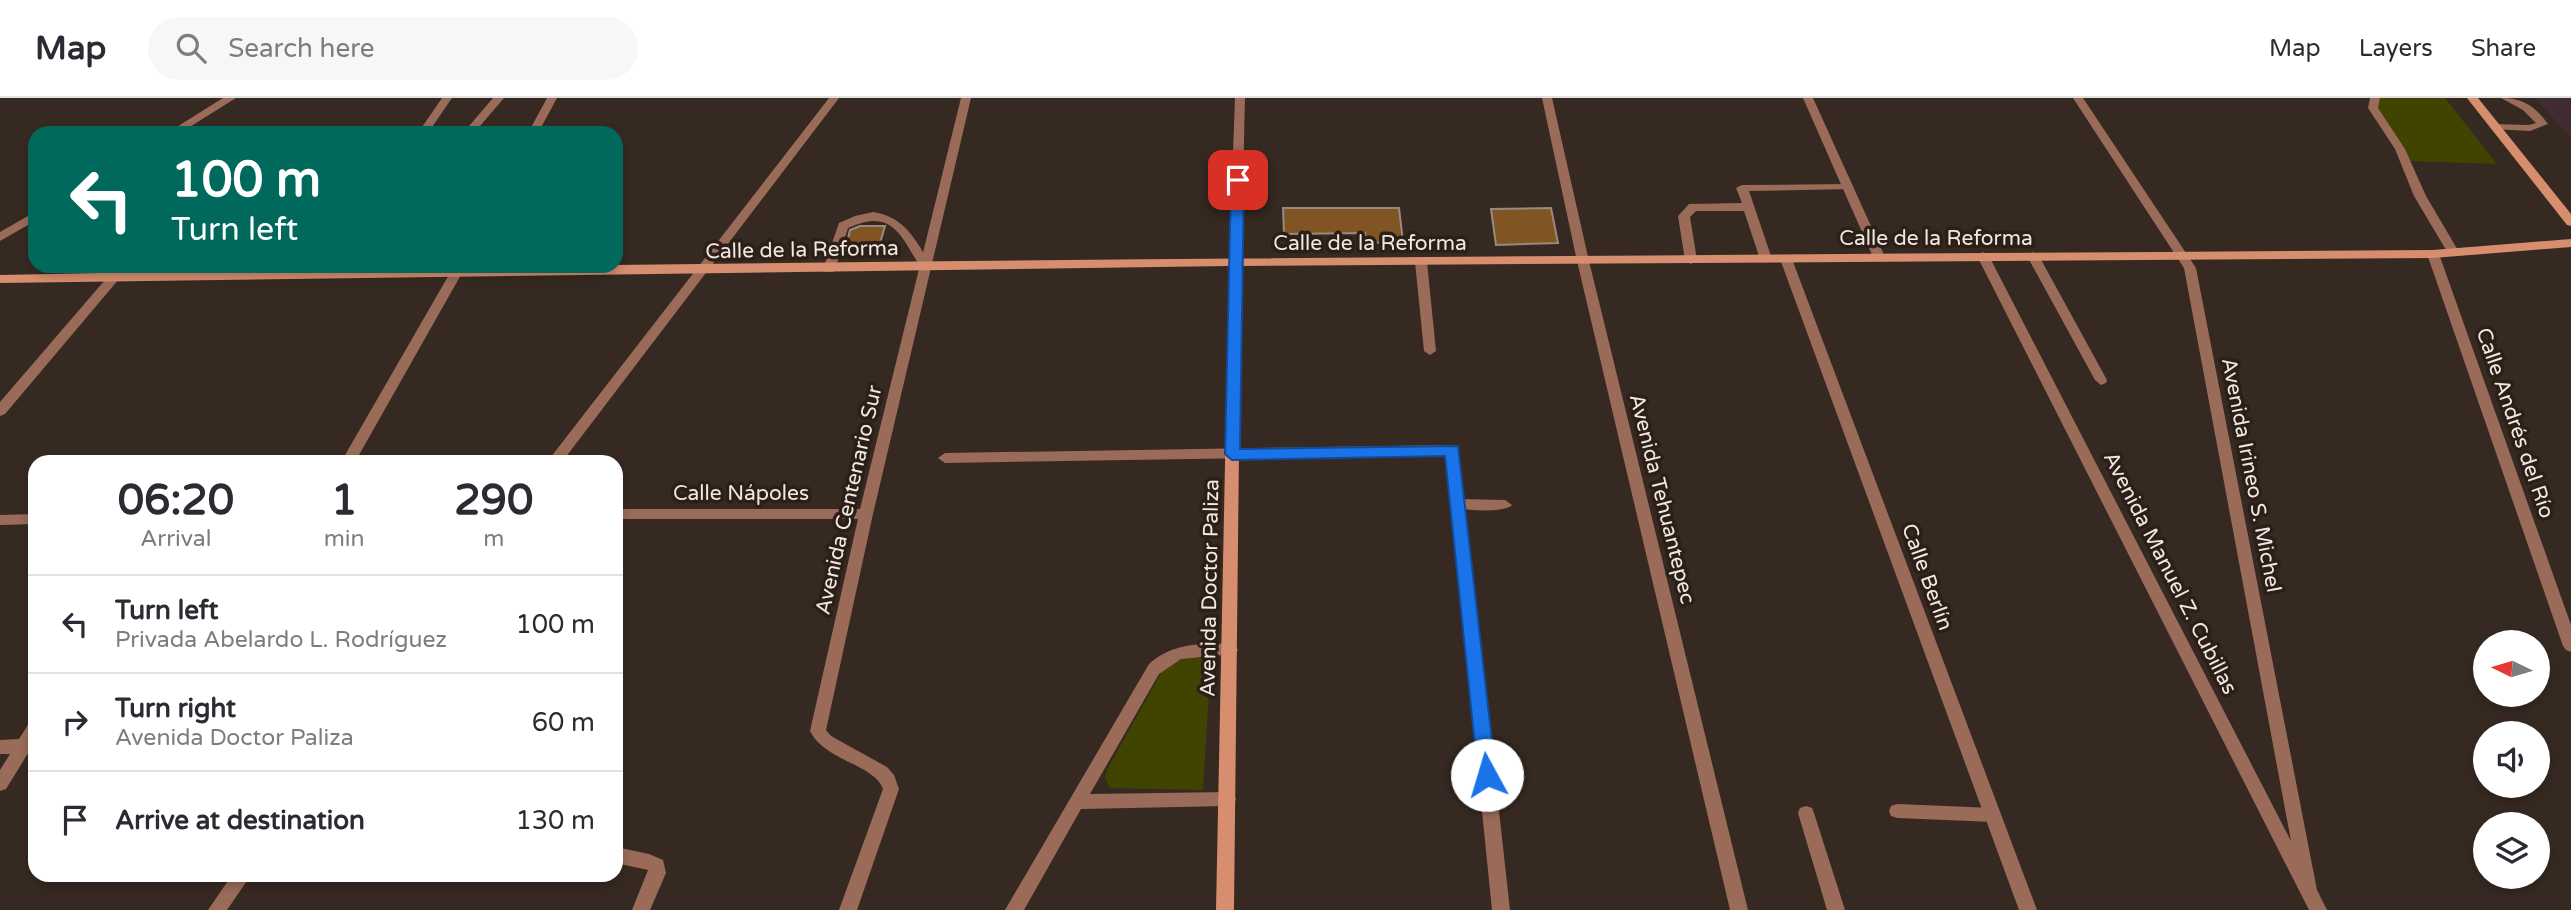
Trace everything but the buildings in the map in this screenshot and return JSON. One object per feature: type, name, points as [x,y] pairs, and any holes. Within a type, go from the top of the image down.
[{"type":"main road","points":[[2472,98],[2571,222]]},
{"type":"main road","points":[[2550,196],[2571,202]]},
{"type":"main road","name":"Calle de la Reforma","points":[[623,270],[1235,262],[2433,254],[2571,243]]},
{"type":"main road","name":"Avenida Doctor Paliza","points":[[1225,910],[1235,262]]},
{"type":"main road","name":"Calle de la Reforma","points":[[0,279],[158,273]]},
{"type":"street","points":[[184,126],[231,98]]},
{"type":"street","points":[[428,126],[447,98]]},
{"type":"street","points":[[474,126],[499,98]]},
{"type":"street","points":[[537,126],[552,98]]},
{"type":"street","points":[[559,455],[834,98]]},
{"type":"street","name":"Avenida Centenario Sur","points":[[848,910],[891,789],[881,772],[825,741],[818,731],[866,514],[966,98]]},
{"type":"street","name":"Avenida Doctor Paliza","points":[[1235,262],[1240,98]]},
{"type":"street","name":"Avenida Tehuantepec","points":[[1547,98],[1583,261],[1739,910]]},
{"type":"street","points":[[1808,98],[1879,257]]},
{"type":"street","name":"Avenida Irineo S. Michel","points":[[2078,98],[2182,255],[2193,283],[2309,890]]},
{"type":"street","points":[[2375,98],[2373,108],[2400,149],[2420,196],[2453,252]]},
{"type":"street","points":[[2495,127],[2530,128],[2543,124],[2534,112],[2521,103],[2506,98]]},
{"type":"street","points":[[1766,259],[1742,188],[1847,187]]},
{"type":"street","points":[[1691,260],[1684,215],[1693,207],[1748,207]]},
{"type":"street","points":[[829,269],[843,226],[854,219],[872,217],[888,218],[898,223],[926,267]]},
{"type":"street","points":[[0,237],[28,220]]},
{"type":"street","name":"Calle Andrés del Río","points":[[2433,254],[2571,646]]},
{"type":"street","name":"Avenida Manuel Z. Cubillas","points":[[1983,256],[2318,910]]},
{"type":"street","points":[[2033,256],[2101,380]]},
{"type":"street","name":"Calle Berlín","points":[[1786,258],[2028,910]]},
{"type":"street","points":[[1420,262],[1430,351]]},
{"type":"street","points":[[0,411],[118,273]]},
{"type":"street","points":[[352,455],[457,273]]},
{"type":"street","points":[[945,458],[1452,450],[1502,910]]},
{"type":"street","points":[[1458,504],[1505,505]]},
{"type":"street","name":"Calle Nápoles","points":[[623,514],[866,514]]},
{"type":"street","points":[[0,520],[28,519]]},
{"type":"street","points":[[1014,910],[1143,685],[1163,659],[1186,650],[1230,650]]},
{"type":"street","points":[[0,783],[28,738]]},
{"type":"street","points":[[0,747],[23,746]]},
{"type":"street","points":[[1076,802],[1228,799]]},
{"type":"street","points":[[1897,811],[1993,815]]},
{"type":"street","points":[[1806,813],[1836,910]]},
{"type":"street","points":[[623,856],[657,866],[657,873],[640,910]]},
{"type":"street","points":[[217,910],[237,882]]},
{"type":"shaded area","points":[[2378,98],[2445,98],[2497,164],[2409,161],[2376,107]]},
{"type":"shaded area","points":[[2535,98],[2571,98],[2571,138]]},
{"type":"shaded area","points":[[1211,658],[1203,790],[1110,788],[1105,778],[1107,770],[1162,671],[1178,660]]},
{"type":"route","points":[[1238,180],[1232,454],[1452,450],[1487,775]]}]
